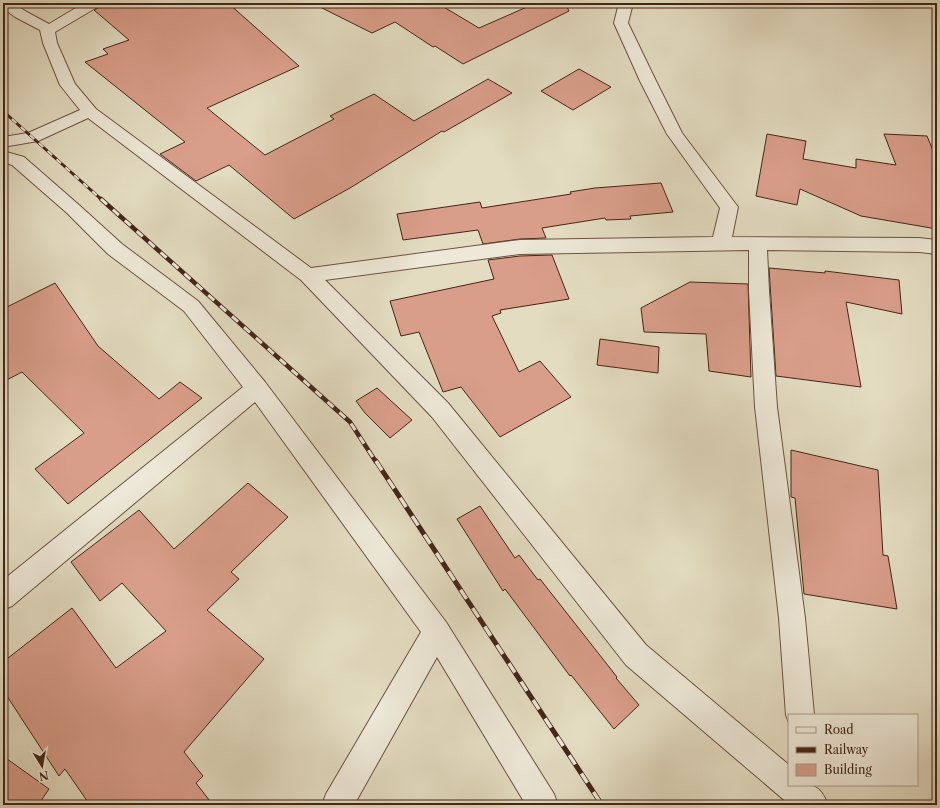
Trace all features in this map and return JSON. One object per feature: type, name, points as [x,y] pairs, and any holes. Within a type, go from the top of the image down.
[{"type":"street","points":[[5,3],[20,14],[48,28],[50,42],[68,85],[90,112],[308,274],[440,410],[636,654],[788,780]]},
{"type":"street","points":[[48,30],[94,3]]},
{"type":"street","points":[[626,3],[621,23],[648,81],[675,134],[728,207],[721,244]]},
{"type":"street","points":[[3,142],[32,137],[90,112]]},
{"type":"street","points":[[3,156],[18,161],[115,249],[191,306],[258,388],[437,631],[543,805]]},
{"type":"street","points":[[758,243],[759,291],[766,407],[792,618],[800,714]]},
{"type":"street","points":[[308,274],[520,247],[758,243],[920,245],[937,247]]},
{"type":"street","points":[[3,597],[258,388]]},
{"type":"street","points":[[337,805],[437,631]]},
{"type":"street","points":[[795,786],[808,797]]},
{"type":"building","points":[[102,3],[228,3],[299,66],[207,108],[265,155],[334,119],[330,116],[374,94],[414,121],[488,79],[512,93],[444,132],[442,131],[350,188],[294,219],[229,165],[196,181],[160,154],[185,142],[85,62],[108,54],[103,49],[129,40],[94,10],[100,7]]},
{"type":"building","points":[[312,3],[437,3],[479,28],[536,3],[565,3],[569,11],[463,64],[435,46],[433,47],[395,22],[372,33]]},
{"type":"building","points":[[579,69],[611,87],[573,110],[541,91]]},
{"type":"building","points":[[767,134],[806,141],[803,159],[856,168],[856,159],[896,165],[884,134],[927,136],[937,160],[937,229],[861,216],[800,189],[797,205],[756,196]]},
{"type":"building","points":[[661,183],[673,212],[630,216],[631,219],[606,220],[605,218],[542,228],[546,238],[520,239],[483,244],[478,230],[403,240],[397,214],[480,202],[482,208],[571,194],[570,192],[595,188]]},
{"type":"building","points":[[552,255],[569,299],[500,310],[501,313],[492,316],[519,372],[540,361],[571,397],[500,437],[461,387],[443,392],[419,332],[401,336],[390,301],[494,279],[488,260],[520,256]]},
{"type":"building","points":[[769,268],[825,273],[825,271],[899,280],[902,314],[846,302],[861,387],[776,376]]},
{"type":"building","points":[[690,282],[748,284],[751,377],[709,371],[706,334],[644,332],[641,308]]},
{"type":"building","points":[[55,283],[98,346],[159,399],[180,382],[202,398],[68,504],[35,469],[84,433],[22,372],[3,382],[3,309]]},
{"type":"building","points":[[600,339],[659,347],[658,373],[597,365]]},
{"type":"building","points":[[377,388],[412,420],[390,438],[365,413],[356,401]]},
{"type":"building","points":[[791,450],[878,470],[883,555],[888,556],[897,609],[804,594],[795,498],[791,497]]},
{"type":"building","points":[[248,483],[288,517],[231,572],[239,579],[207,610],[264,659],[184,752],[203,776],[196,783],[213,805],[90,805],[65,769],[59,776],[3,690],[3,662],[72,608],[116,668],[166,631],[122,583],[100,601],[71,562],[139,510],[174,549]]},
{"type":"building","points":[[480,506],[515,558],[519,555],[538,580],[540,579],[617,677],[616,678],[639,705],[614,729],[571,675],[570,676],[505,589],[503,591],[457,519]]},
{"type":"building","points":[[3,756],[49,789],[38,805],[3,805]]},
{"type":"railway","points":[[3,111],[102,200]]},
{"type":"railway","points":[[101,199],[350,422],[376,462]]},
{"type":"railway","points":[[376,461],[602,805]]}]
